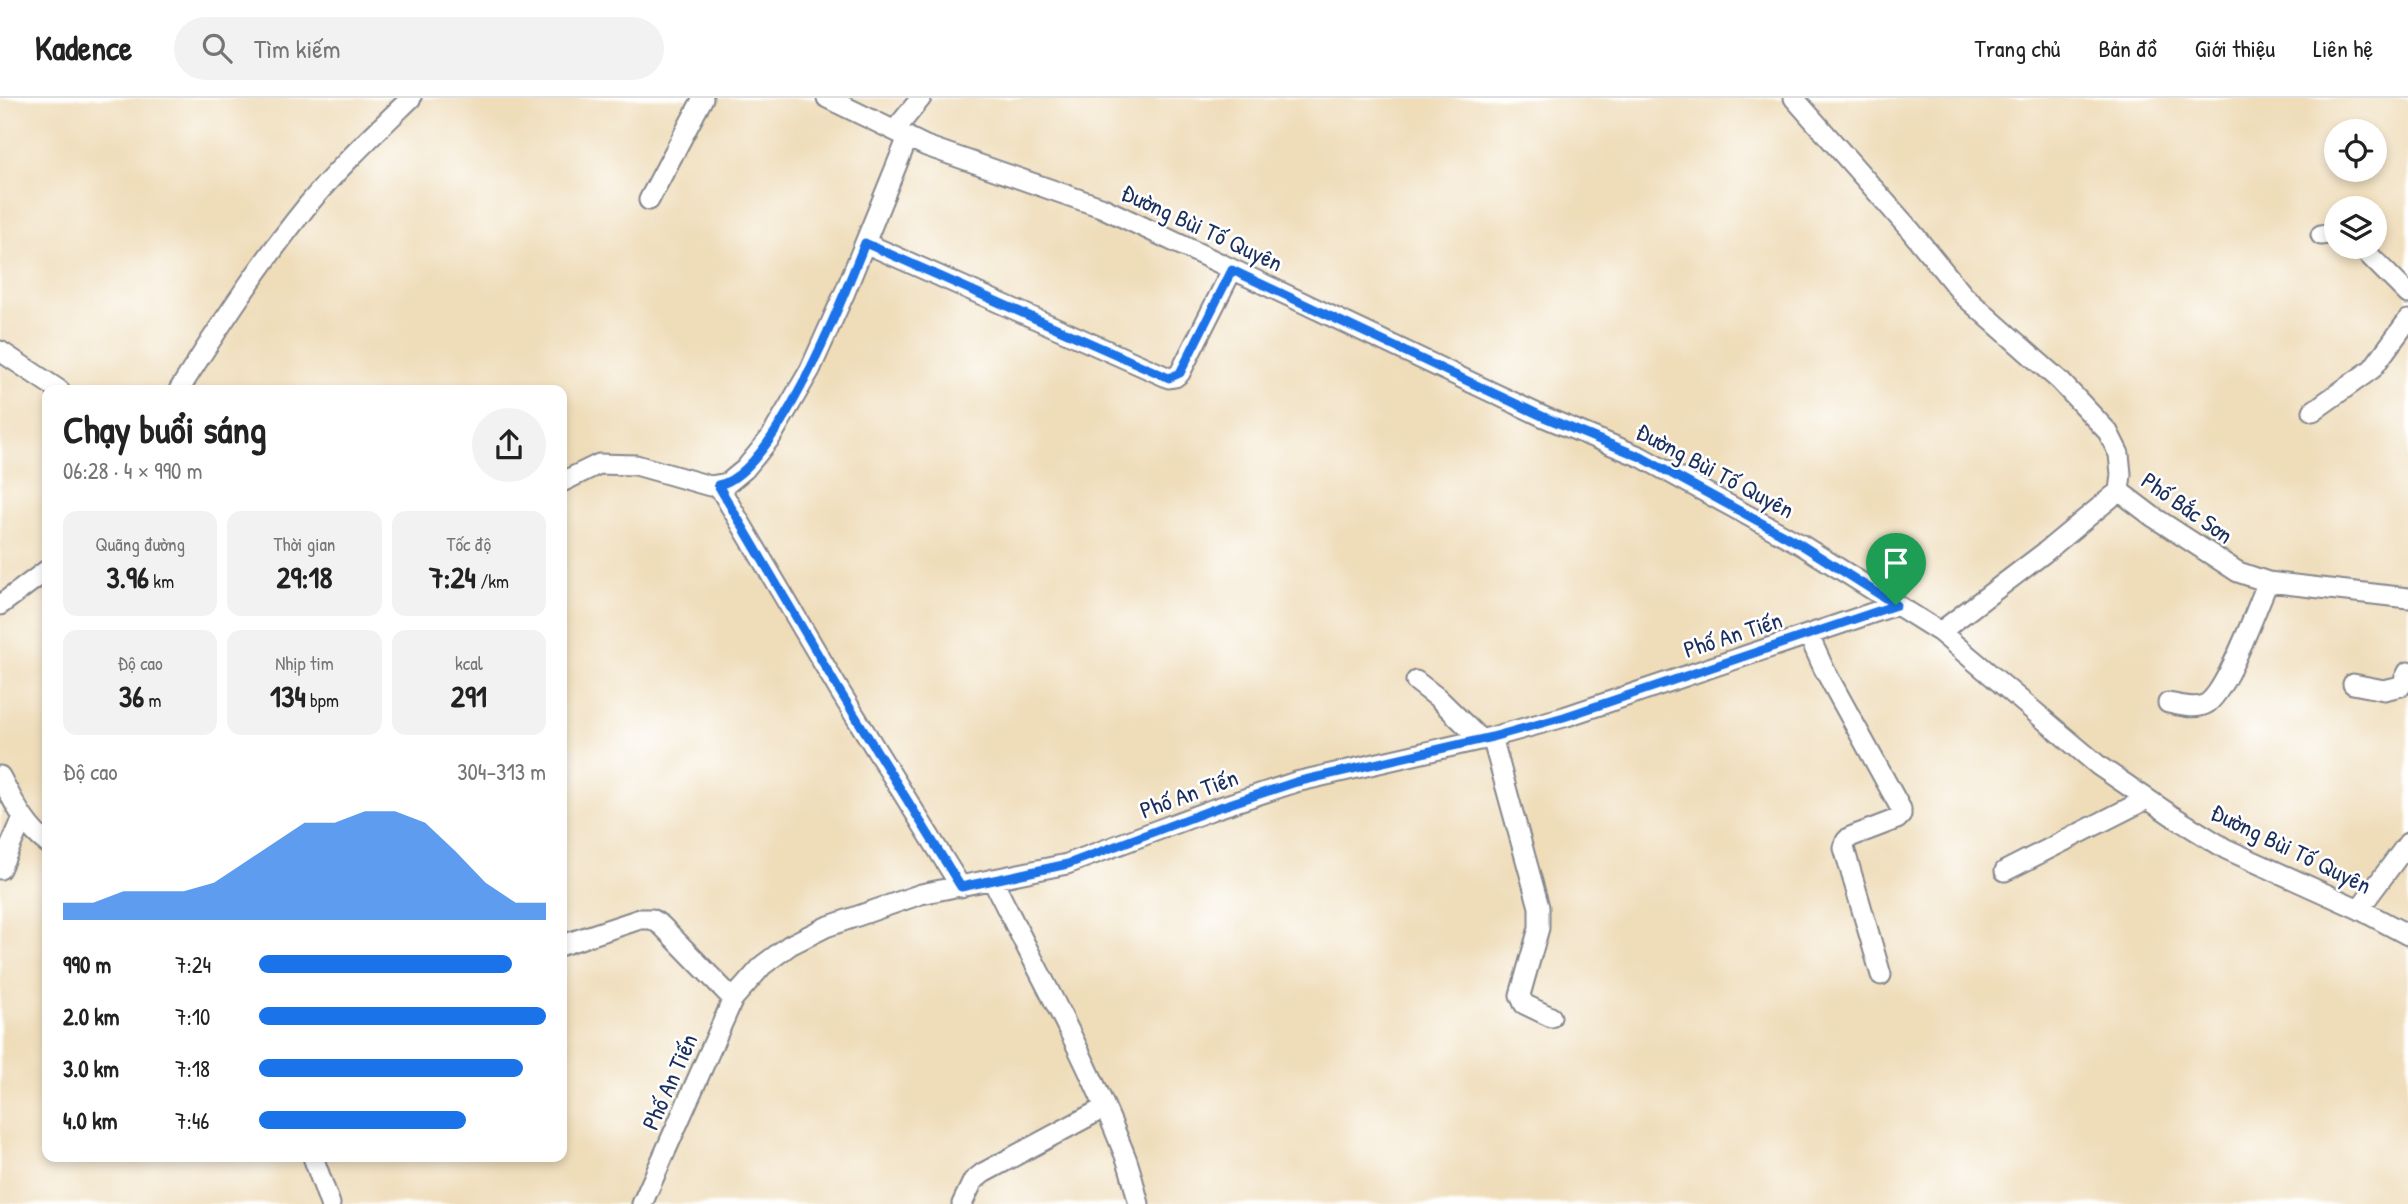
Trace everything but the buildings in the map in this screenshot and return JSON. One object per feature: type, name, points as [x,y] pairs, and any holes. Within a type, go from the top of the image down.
[{"type":"street","points":[[384,98],[407,102]]},
{"type":"street","points":[[649,200],[703,98]]},
{"type":"street","name":"Đường Bùi Tố Quyên","points":[[827,98],[926,146],[1101,207],[1544,417],[1641,457],[1800,544],[1940,632],[2099,766],[2226,849],[2359,909],[2408,935]]},
{"type":"street","points":[[567,480],[599,464],[636,464],[710,486],[728,483],[745,469],[771,437],[810,370],[865,243],[901,134],[921,98]]},
{"type":"street","points":[[1794,98],[1912,231],[1964,296],[2060,381],[2108,432],[2119,454],[2119,491]]},
{"type":"street","points":[[182,385],[236,301],[308,205],[356,151],[407,102]]},
{"type":"street","points":[[865,243],[1169,378],[1180,373],[1232,270]]},
{"type":"street","points":[[2373,259],[2408,294]]},
{"type":"street","points":[[2313,411],[2372,369],[2408,320]]},
{"type":"street","points":[[0,351],[51,385]]},
{"type":"street","points":[[718,485],[839,690],[961,887]]},
{"type":"street","name":"Phố Bắc Sơn","points":[[1940,632],[2044,553],[2119,491],[2216,560],[2238,572],[2268,582],[2408,598]]},
{"type":"street","points":[[0,605],[42,574]]},
{"type":"street","points":[[2168,703],[2191,707],[2206,704],[2214,696],[2232,667],[2268,582]]},
{"type":"street","name":"Phố An Tiến","points":[[642,1204],[733,999],[763,965],[790,945],[826,927],[921,894],[1068,864],[1214,809],[1296,782],[1487,738],[1564,717],[1896,605]]},
{"type":"street","points":[[1809,636],[1824,669],[1901,809],[1902,815],[1897,819],[1850,837],[1844,848],[1881,975]]},
{"type":"street","points":[[2353,684],[2392,690],[2405,682],[2408,672]]},
{"type":"street","points":[[1416,681],[1487,738],[1539,907],[1539,928],[1520,995],[1524,1004],[1551,1017]]},
{"type":"street","points":[[0,776],[23,818],[42,839]]},
{"type":"street","points":[[2005,871],[2147,799]]},
{"type":"street","points":[[0,869],[23,818]]},
{"type":"street","points":[[2359,909],[2408,843]]},
{"type":"street","points":[[992,879],[1032,961],[1066,1020],[1125,1154],[1139,1204]]},
{"type":"street","points":[[567,943],[640,919],[652,919],[733,999]]},
{"type":"street","points":[[962,1204],[973,1181],[983,1173],[1104,1108]]},
{"type":"street","points":[[315,1162],[330,1204]]},
{"type":"route","points":[[865,243],[1169,378],[1180,373],[1232,270],[1544,417],[1641,457],[1800,544],[1896,605],[1564,717],[1492,737],[1296,782],[1214,809],[1068,864],[961,887],[839,690],[718,485],[728,483],[745,469],[771,437],[810,370],[865,243]]}]
